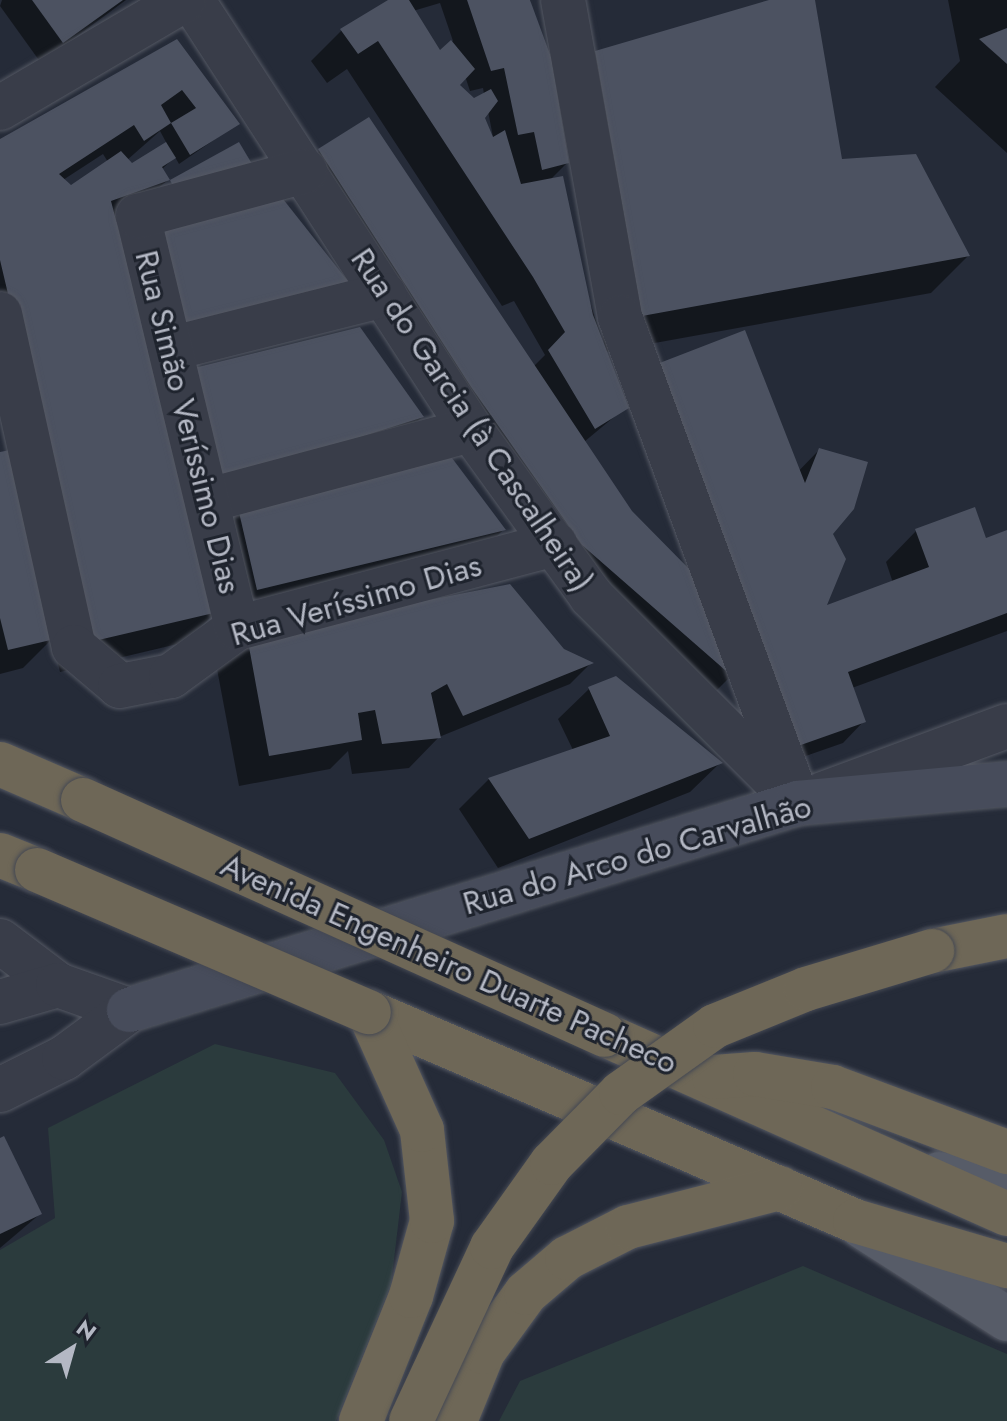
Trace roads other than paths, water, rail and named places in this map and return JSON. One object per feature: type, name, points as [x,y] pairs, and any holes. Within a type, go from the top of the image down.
[{"type":"highway","name":"Avenida Engenheiro Duarte Pacheco","points":[[0,764],[1007,1214]]},
{"type":"highway","points":[[18,863],[855,1221],[1007,1266]]},
{"type":"highway","points":[[411,1421],[459,1310],[515,1212],[621,1093],[715,1026],[806,989],[932,951],[1007,936]]},
{"type":"highway","points":[[361,1421],[411,1296],[432,1221],[422,1130],[369,1012]]},
{"type":"highway","points":[[702,1078],[755,1074],[833,1087],[1007,1152]]},
{"type":"highway","points":[[455,1421],[483,1352],[526,1293],[567,1258],[628,1227],[780,1188]]},
{"type":"main road","name":"Avenida Engenheiro Duarte Pacheco","points":[[897,1165],[1007,1188]]},
{"type":"main road","points":[[855,1221],[1007,1319]]},
{"type":"street","points":[[0,108],[184,0]]},
{"type":"street","name":"Rua do Garcia (à Cascalheira)","points":[[192,0],[471,430],[555,544],[641,652],[798,803]]},
{"type":"street","points":[[563,0],[620,317],[798,803],[1007,726]]},
{"type":"street","name":"Rua Simão Veríssimo Dias","points":[[237,628],[173,348],[138,216],[305,171]]},
{"type":"street","points":[[173,348],[384,295]]},
{"type":"street","name":"Rua Veríssimo Dias","points":[[0,314],[74,647],[120,686],[171,676],[237,628],[555,544]]},
{"type":"street","points":[[209,500],[471,430]]},
{"type":"street","name":"Rua do Arco do Carvalhão","points":[[129,1010],[798,803],[1007,784]]},
{"type":"street","points":[[0,941],[58,985],[129,1010]]},
{"type":"street","points":[[0,1002],[58,985]]},
{"type":"street","points":[[0,1090],[64,1058],[129,1010]]}]
